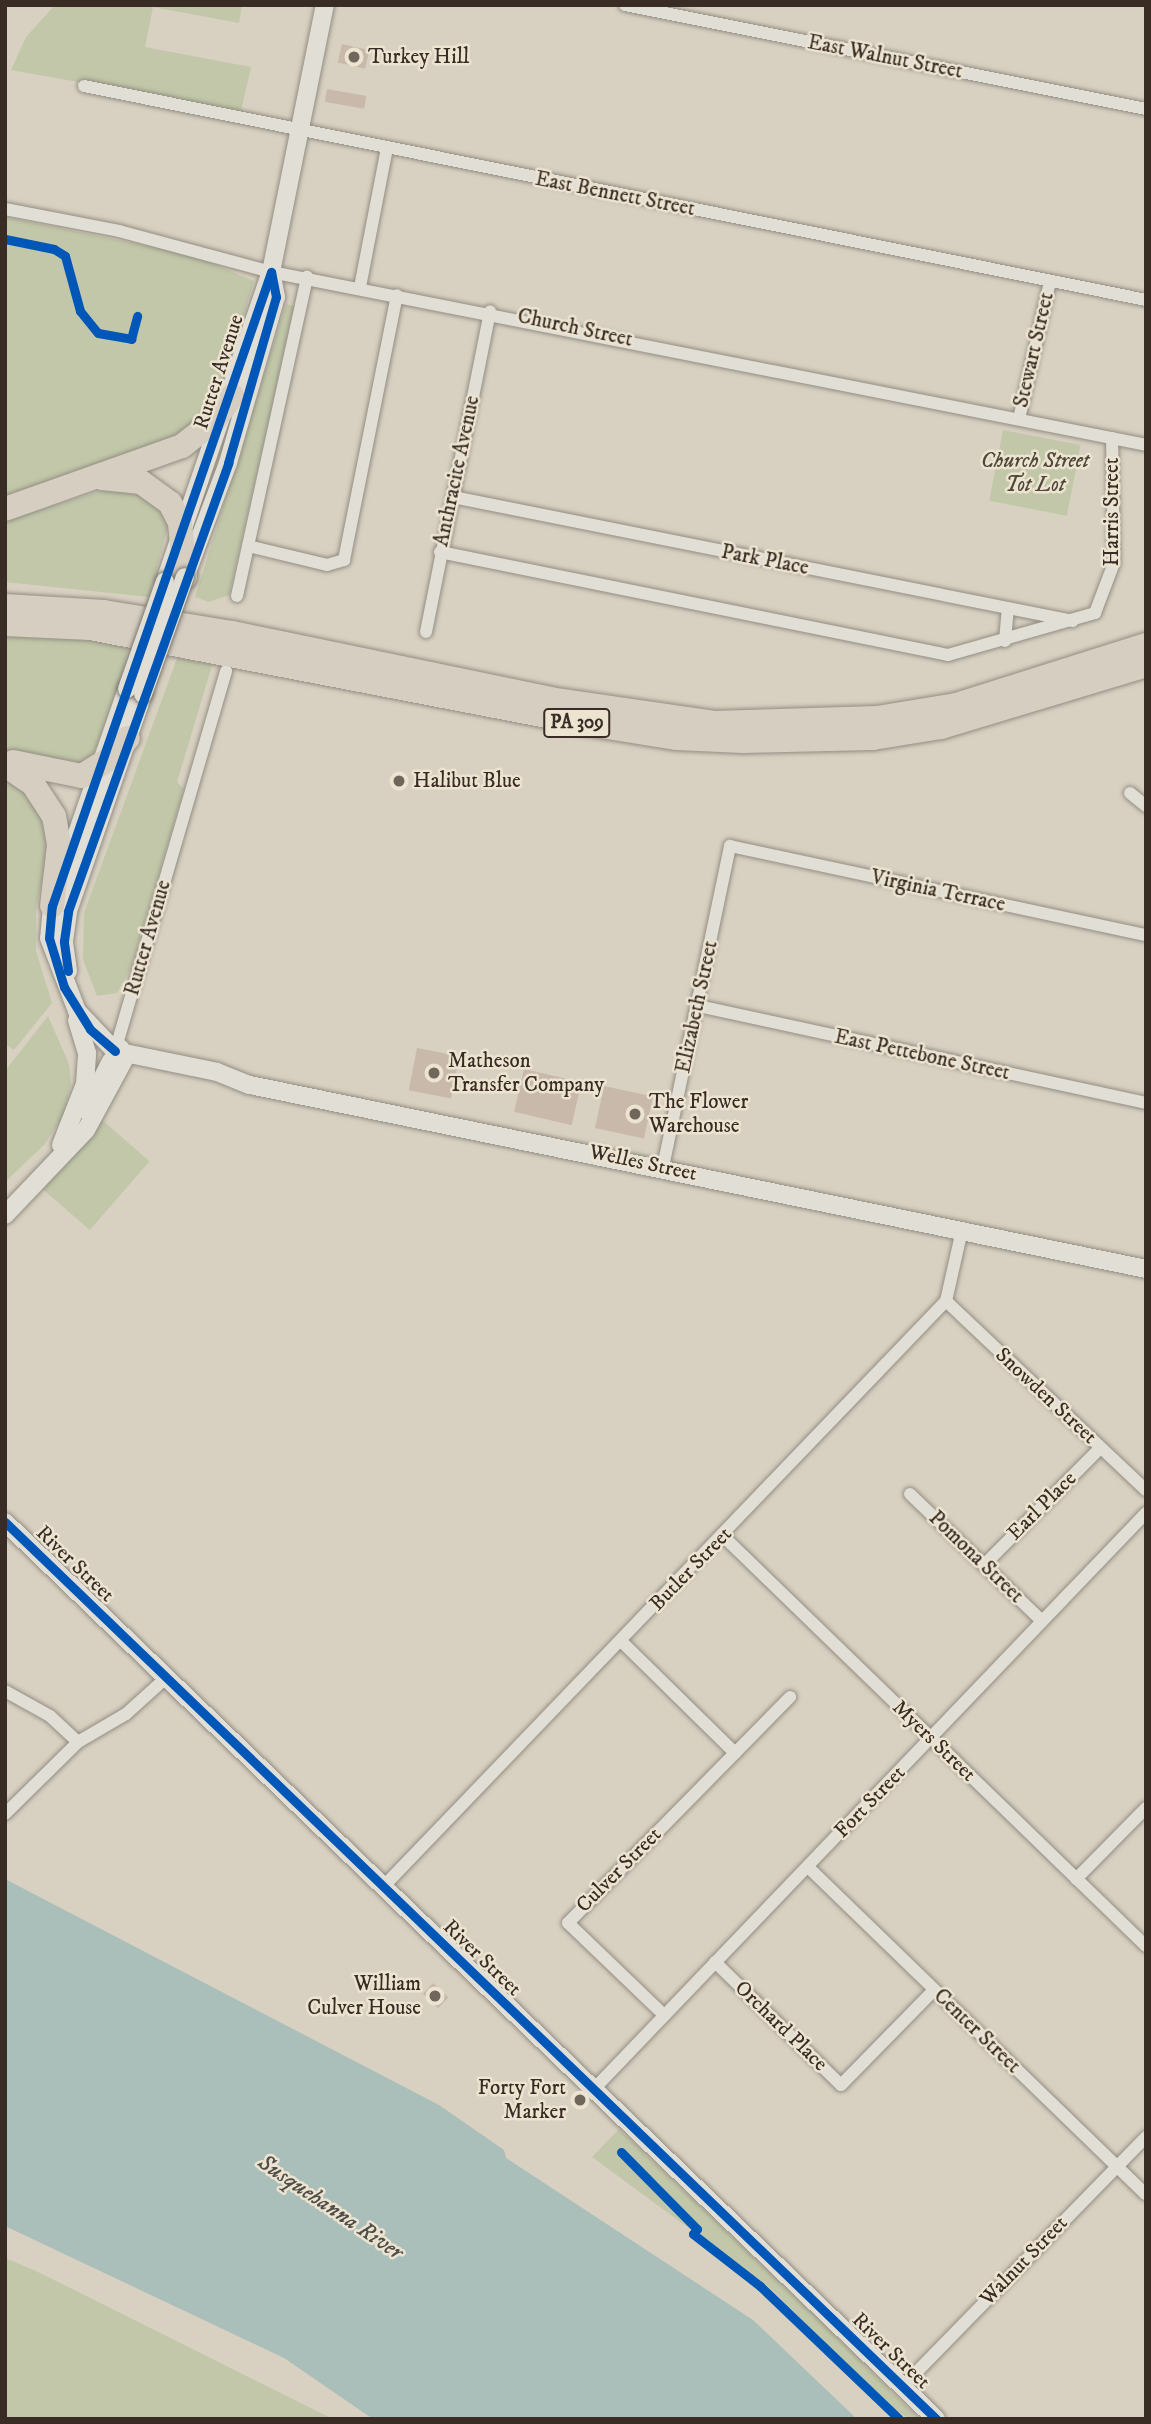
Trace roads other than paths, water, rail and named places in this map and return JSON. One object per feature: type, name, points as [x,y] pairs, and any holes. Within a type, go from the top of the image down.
[{"type":"highway","points":[[5,509],[182,446],[214,421],[232,397]]},
{"type":"highway","points":[[81,481],[116,477],[141,482],[170,503],[182,533],[175,579]]},
{"type":"highway","name":"PA 309","points":[[5,606],[181,625],[550,699],[714,723],[877,718],[956,705],[1146,645]]},
{"type":"highway","name":"PA 309","points":[[5,624],[90,628],[576,722],[676,738],[743,741],[873,738],[941,727],[1146,665]]},
{"type":"highway","points":[[5,760],[82,776],[101,766],[128,738]]},
{"type":"highway","points":[[5,765],[33,784],[54,816],[60,845],[52,906]]},
{"type":"main road","name":"Rutter Avenue","points":[[182,533],[232,397],[271,272],[325,5]]},
{"type":"main road","name":"Rutter Avenue","points":[[125,1052],[90,1029],[64,988],[49,938],[52,906],[101,766],[135,691],[175,579],[228,463],[276,298],[271,272]]},
{"type":"main road","name":"Rutter Avenue","points":[[125,1052],[79,998],[64,941],[68,911],[128,738],[135,691]]},
{"type":"main road","points":[[61,1145],[80,1106],[87,1068],[84,1035],[64,988]]},
{"type":"main road","name":"Rutter Avenue","points":[[33,1185],[125,1052]]},
{"type":"main road","name":"Rutter Avenue","points":[[5,1215],[86,1130],[125,1052]]},
{"type":"main road","name":"Welles Street","points":[[125,1052],[1146,1269]]},
{"type":"main road","name":"River Street","points":[[5,1522],[936,2419]]},
{"type":"street","name":"East Walnut Street","points":[[625,5],[1146,109]]},
{"type":"street","name":"East Bennett Street","points":[[84,86],[1146,300]]},
{"type":"street","points":[[360,287],[387,148]]},
{"type":"street","name":"Church Street","points":[[5,209],[119,231],[271,272],[490,311],[1146,444]]},
{"type":"street","points":[[237,596],[307,277]]},
{"type":"street","name":"Stewart Street","points":[[1019,419],[1050,281]]},
{"type":"street","points":[[248,546],[327,565],[344,560],[397,296]]},
{"type":"street","name":"Anthracite Avenue","points":[[426,632],[490,311]]},
{"type":"street","name":"Harris Street","points":[[440,552],[948,655],[1077,622],[1095,613],[1114,564],[1112,438]]},
{"type":"street","name":"Park Place","points":[[453,498],[1077,622]]},
{"type":"street","points":[[1005,641],[1008,608]]},
{"type":"street","name":"Rutter Avenue","points":[[125,1052],[226,671]]},
{"type":"street","points":[[1130,793],[1146,806]]},
{"type":"street","name":"Virginia Terrace","points":[[730,846],[1146,935]]},
{"type":"street","name":"Elizabeth Street","points":[[663,1167],[730,846]]},
{"type":"street","name":"East Pettebone Street","points":[[698,1006],[1146,1103]]},
{"type":"street","points":[[946,1301],[962,1230]]},
{"type":"street","name":"Snowden Street","points":[[946,1301],[1146,1490]]},
{"type":"street","name":"Butler Street","points":[[383,1887],[946,1301]]},
{"type":"street","name":"Earl Place","points":[[984,1565],[1100,1448]]},
{"type":"street","name":"Pomona Street","points":[[910,1494],[1042,1621]]},
{"type":"street","name":"Fort Street","points":[[593,2090],[1146,1513]]},
{"type":"street","name":"Myers Street","points":[[723,1536],[1146,1946]]},
{"type":"street","points":[[621,1641],[735,1753]]},
{"type":"street","points":[[5,1814],[78,1742],[126,1714],[167,1677]]},
{"type":"street","points":[[5,1691],[50,1716],[78,1742]]},
{"type":"street","name":"Culver Street","points":[[664,2015],[568,1923],[790,1697]]},
{"type":"street","points":[[1076,1879],[1146,1808]]},
{"type":"street","name":"Center Street","points":[[808,1867],[1146,2194]]},
{"type":"street","name":"Orchard Place","points":[[715,1962],[841,2085],[934,1990]]},
{"type":"street","name":"Walnut Street","points":[[903,2386],[1146,2137]]},
{"type":"water","name":"Susquehanna River","points":[[5,1879],[439,2105],[504,2150],[506,2158],[753,2320],[857,2419],[373,2419],[284,2358],[5,2226]]},
{"type":"place","name":"Turkey Hill","points":[[354,57]]},
{"type":"place","name":"Halibut Blue","points":[[399,781]]},
{"type":"place","name":"Matheson Transfer Company","points":[[434,1073]]},
{"type":"place","name":"The Flower Warehouse","points":[[635,1114]]},
{"type":"place","name":"William Culver House","points":[[435,1996]]},
{"type":"place","name":"Forty Fort Marker","points":[[580,2100]]},
{"type":"park label","name":"Church Street Tot Lot","points":[[1035,473]]}]
